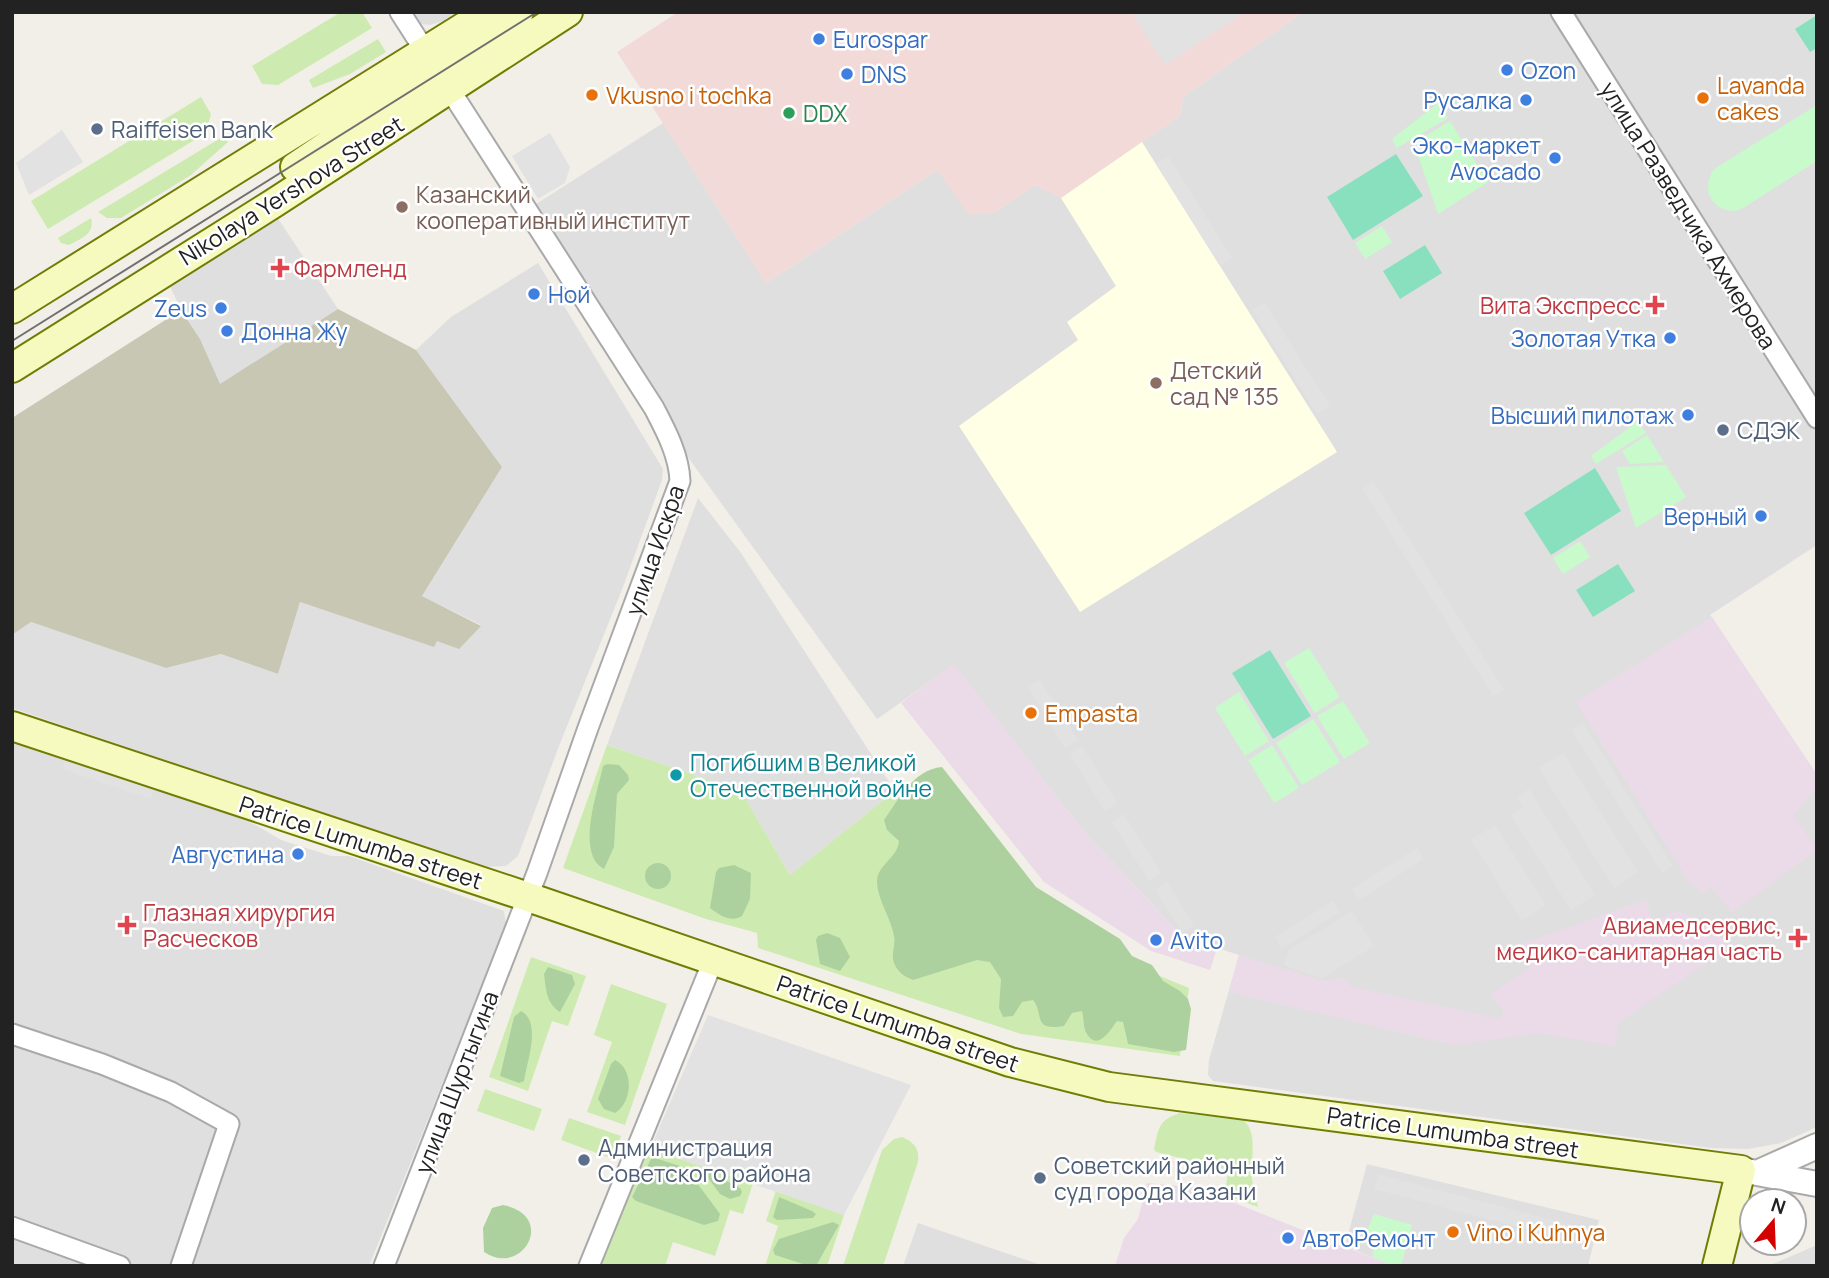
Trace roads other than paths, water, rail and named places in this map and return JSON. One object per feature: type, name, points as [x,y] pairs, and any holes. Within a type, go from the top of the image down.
[{"type":"main road","name":"Nikolaya Yershova Street","points":[[12,368],[274,203],[437,69],[488,12]]},
{"type":"main road","points":[[437,69],[463,48],[519,12]]},
{"type":"main road","points":[[437,69],[554,12]]},
{"type":"main road","name":"Nikolaya Yershova Street","points":[[12,309],[291,134],[568,12]]},
{"type":"main road","name":"Patrice Lumumba street","points":[[12,726],[528,897],[1010,1062],[1109,1087],[1749,1172]]},
{"type":"main road","points":[[1717,1266],[1749,1172]]},
{"type":"street","name":"улица Искра","points":[[400,12],[654,408],[666,430],[680,467],[680,481],[668,517],[588,728],[528,897]]},
{"type":"street","name":"улица Разведчика Ахмерова","points":[[1561,12],[1817,418]]},
{"type":"street","name":"улица Шуртыгина","points":[[384,1266],[528,897]]},
{"type":"street","points":[[589,1266],[713,961]]},
{"type":"street","points":[[12,1034],[102,1064],[171,1091],[229,1124],[181,1266]]},
{"type":"street","points":[[1749,1172],[1817,1146]]},
{"type":"street","name":"Patrice Lumumba street","points":[[1749,1172],[1817,1184]]},
{"type":"street","points":[[12,1227],[120,1266]]},
{"type":"tram line","points":[[12,341],[537,12]]},
{"type":"place","name":"Eurospar","points":[[819,39]]},
{"type":"place","name":"Ozon","points":[[1507,70]]},
{"type":"place","name":"DNS","points":[[847,74]]},
{"type":"place","name":"Vkusno i tochka","points":[[592,95]]},
{"type":"place","name":"Lavanda cakes","points":[[1703,98]]},
{"type":"place","name":"Русалка","points":[[1526,100]]},
{"type":"place","name":"DDX","points":[[789,113]]},
{"type":"place","name":"Raiffeisen Bank","points":[[97,129]]},
{"type":"place","name":"Эко-маркет Avocado","points":[[1555,158]]},
{"type":"place","name":"Казанский кооперативный институт","points":[[402,207]]},
{"type":"place","name":"Фармленд","points":[[280,268]]},
{"type":"place","name":"Ной","points":[[534,294]]},
{"type":"place","name":"Вита Экспресс","points":[[1655,305]]},
{"type":"place","name":"Zeus","points":[[221,308]]},
{"type":"place","name":"Донна Жу","points":[[227,331]]},
{"type":"place","name":"Золотая Утка","points":[[1670,338]]},
{"type":"place","name":"Детский сад № 135","points":[[1156,383]]},
{"type":"place","name":"Высший пилотаж","points":[[1688,415]]},
{"type":"place","name":"СДЭК","points":[[1723,430]]},
{"type":"place","name":"Верный","points":[[1761,516]]},
{"type":"place","name":"Empasta","points":[[1031,713]]},
{"type":"place","name":"Погибшим в Великой Отечественной войне","points":[[676,775]]},
{"type":"place","name":"Августина","points":[[298,854]]},
{"type":"place","name":"Глазная хирургия Расческов","points":[[127,925]]},
{"type":"place","name":"Авиамедсервис, медико-санитарная часть","points":[[1798,938]]},
{"type":"place","name":"Avito","points":[[1156,940]]},
{"type":"place","name":"Администрация Советского района","points":[[584,1160]]},
{"type":"place","name":"Советский районный суд города Казани","points":[[1040,1178]]},
{"type":"place","name":"Vino i Kuhnya","points":[[1453,1232]]},
{"type":"place","name":"АвтоРемонт","points":[[1288,1238]]}]
